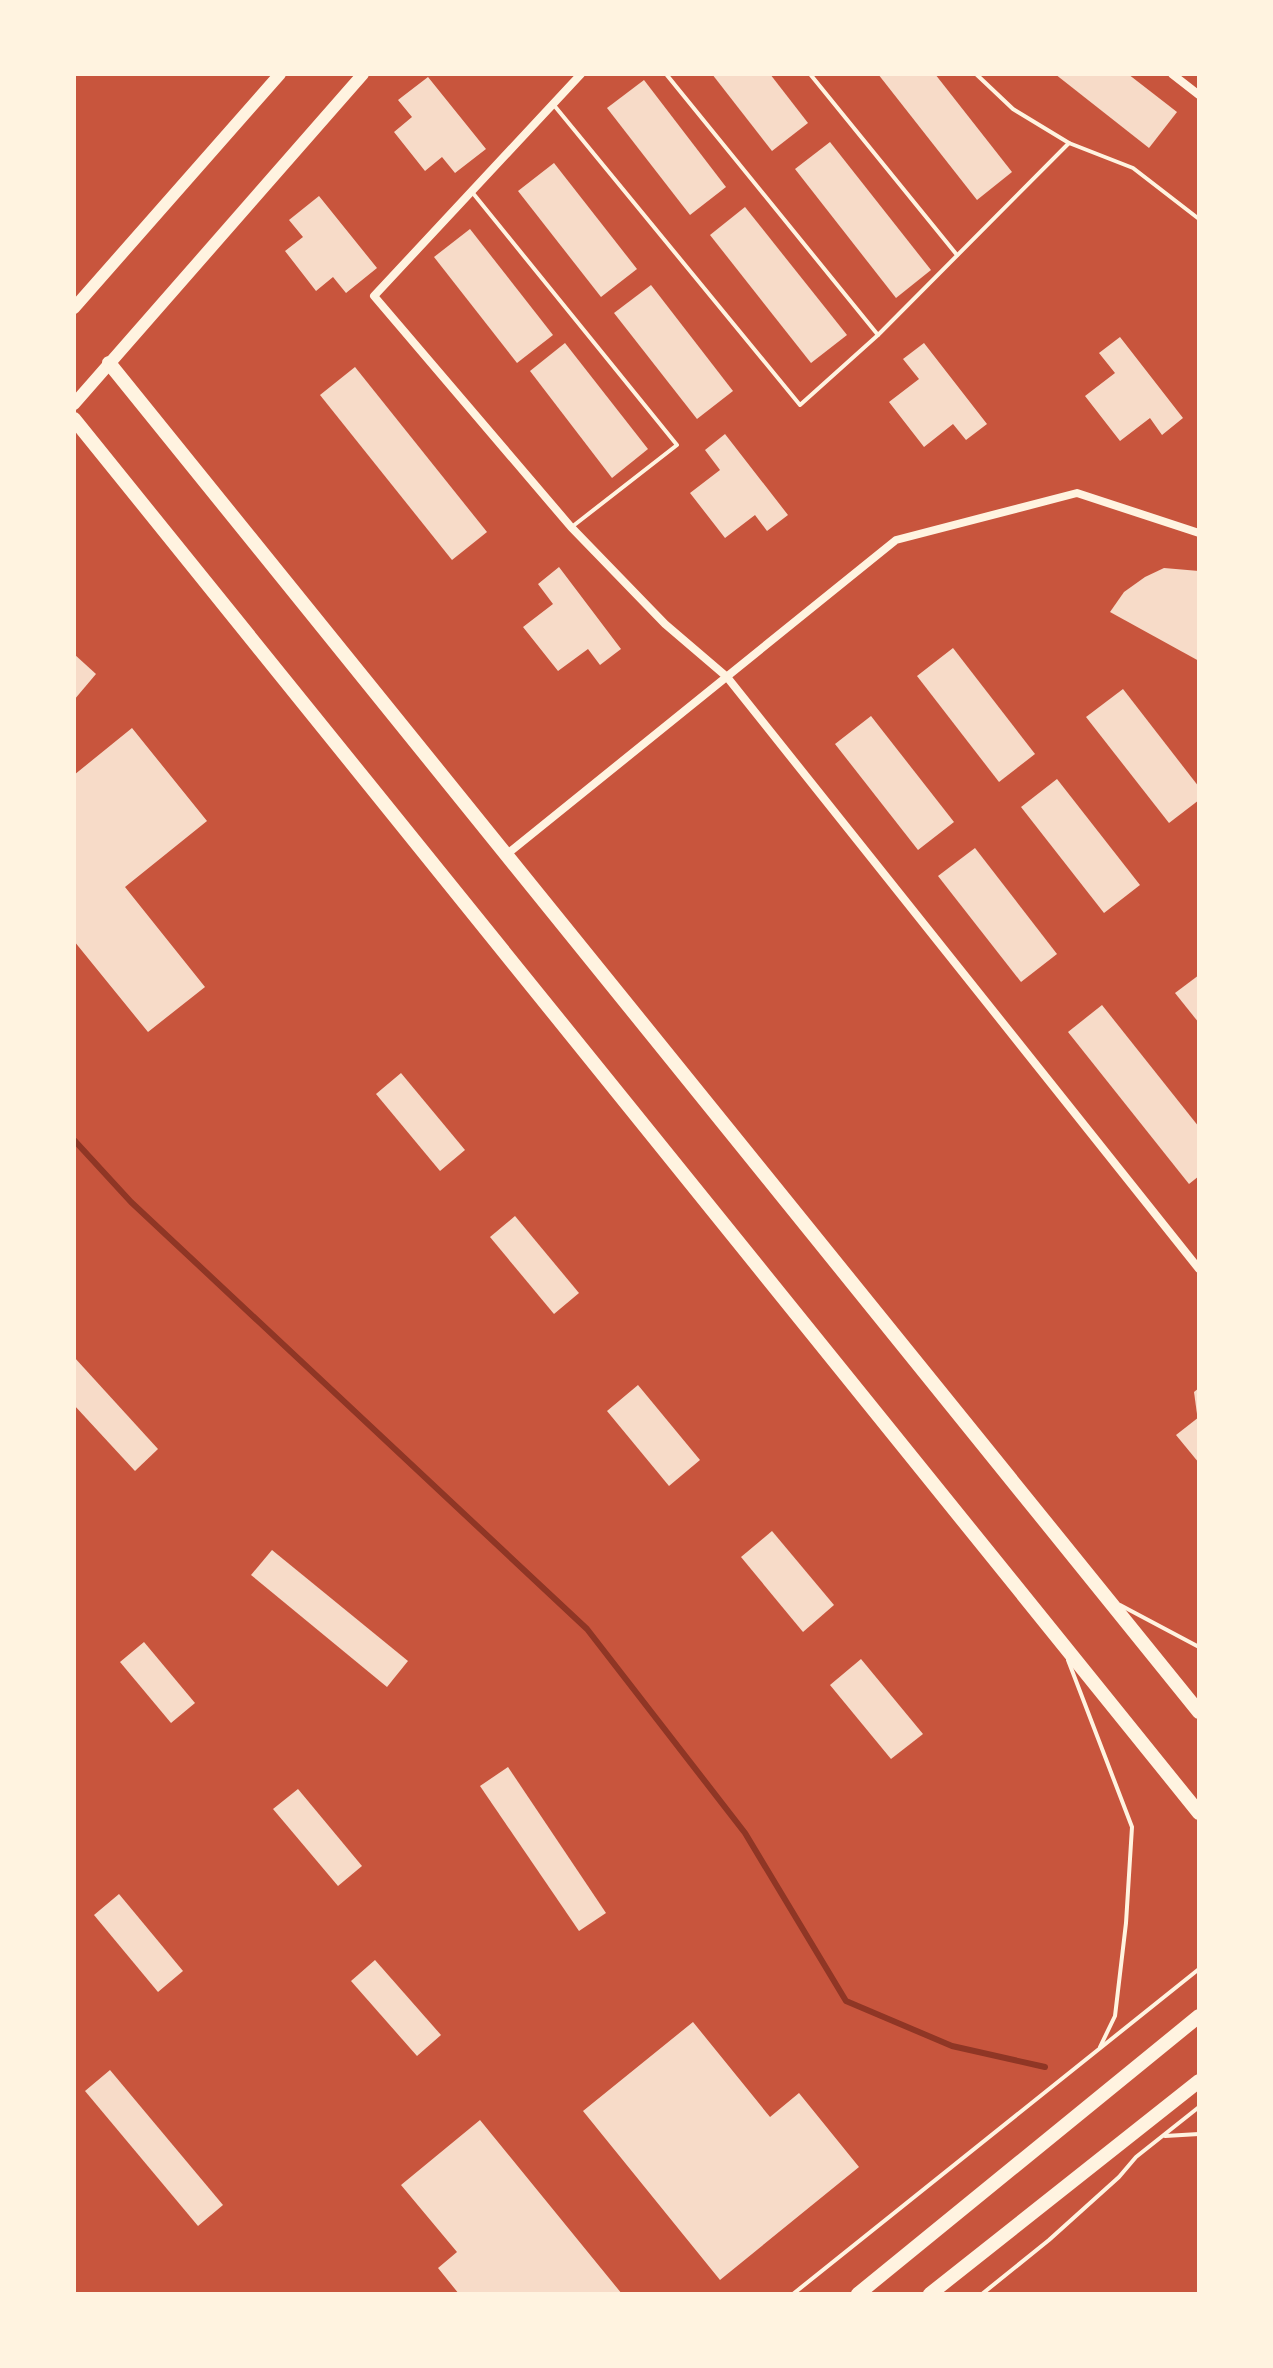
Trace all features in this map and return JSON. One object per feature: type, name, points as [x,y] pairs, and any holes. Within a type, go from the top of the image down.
[{"type":"main road","points":[[74,308],[280,74]]},
{"type":"main road","points":[[74,404],[363,74]]},
{"type":"main road","points":[[109,363],[1199,1712]]},
{"type":"main road","points":[[74,419],[1199,1813]]},
{"type":"main road","points":[[858,2294],[1199,2016]]},
{"type":"main road","points":[[930,2294],[1199,2081]]},
{"type":"street","points":[[581,74],[374,296],[571,527],[665,624],[727,677],[1199,1269]]},
{"type":"street","points":[[1172,74],[1199,95]]},
{"type":"street","points":[[506,855],[896,540],[1077,493],[1199,533]]},
{"type":"lane","points":[[666,74],[878,335]]},
{"type":"lane","points":[[810,74],[957,255]]},
{"type":"lane","points":[[976,74],[1013,109],[1069,143],[1133,168],[1199,219]]},
{"type":"lane","points":[[553,104],[800,405],[878,335],[1069,143]]},
{"type":"lane","points":[[472,192],[677,445],[571,527]]},
{"type":"lane","points":[[1106,1597],[1199,1647]]},
{"type":"lane","points":[[1061,1643],[1132,1827],[1126,1923],[1115,2016],[1099,2048]]},
{"type":"lane","points":[[793,2294],[1199,1969]]},
{"type":"lane","points":[[982,2294],[1049,2240],[1119,2177],[1136,2157],[1199,2107]]},
{"type":"lane","points":[[1163,2136],[1199,2134]]},
{"type":"building","points":[[712,74],[770,74],[808,123],[772,151]]},
{"type":"building","points":[[878,74],[935,74],[1012,172],[977,200]]},
{"type":"building","points":[[1055,74],[1128,74],[1177,112],[1149,148]]},
{"type":"building","points":[[428,77],[486,149],[455,173],[442,157],[425,171],[394,132],[412,117],[398,100]]},
{"type":"building","points":[[644,80],[726,187],[690,215],[607,108]]},
{"type":"building","points":[[830,142],[931,270],[896,298],[795,169]]},
{"type":"building","points":[[554,163],[637,269],[601,297],[518,191]]},
{"type":"building","points":[[319,196],[377,268],[346,293],[333,277],[316,291],[285,251],[303,237],[289,220]]},
{"type":"building","points":[[745,207],[847,335],[811,363],[710,235]]},
{"type":"building","points":[[470,229],[553,335],[517,363],[434,257]]},
{"type":"building","points":[[651,285],[733,391],[697,419],[614,313]]},
{"type":"building","points":[[1120,337],[1183,418],[1162,435],[1150,418],[1120,441],[1085,396],[1115,373],[1099,353]]},
{"type":"building","points":[[565,343],[648,449],[612,478],[530,371]]},
{"type":"building","points":[[924,343],[987,424],[966,440],[953,424],[924,447],[889,402],[919,379],[903,359]]},
{"type":"building","points":[[355,367],[487,532],[452,560],[320,395]]},
{"type":"building","points":[[725,434],[788,515],[767,531],[755,515],[725,538],[690,493],[720,470],[705,450]]},
{"type":"building","points":[[559,567],[621,649],[600,665],[588,649],[558,671],[523,627],[553,604],[538,584]]},
{"type":"building","points":[[1164,568],[1199,571],[1199,661],[1110,612],[1124,592]]},
{"type":"building","points":[[953,648],[1035,754],[999,782],[917,676]]},
{"type":"building","points":[[74,654],[96,674],[74,700]]},
{"type":"building","points":[[1123,689],[1199,787],[1199,800],[1169,823],[1086,717]]},
{"type":"building","points":[[871,716],[954,822],[918,850],[835,744]]},
{"type":"building","points":[[132,728],[207,821],[125,887],[205,987],[148,1032],[74,941],[74,775]]},
{"type":"building","points":[[1057,779],[1140,885],[1104,913],[1021,807]]},
{"type":"building","points":[[975,848],[1057,954],[1021,982],[938,876]]},
{"type":"building","points":[[1199,975],[1199,1023],[1175,993]]},
{"type":"building","points":[[1102,1005],[1199,1127],[1199,1176],[1189,1184],[1068,1032]]},
{"type":"building","points":[[401,1073],[465,1150],[440,1171],[376,1094]]},
{"type":"building","points":[[515,1216],[579,1293],[554,1314],[490,1237]]},
{"type":"building","points":[[74,1357],[158,1449],[135,1471],[74,1405]]},
{"type":"building","points":[[638,1385],[700,1460],[669,1486],[607,1411]]},
{"type":"building","points":[[1199,1388],[1199,1414],[1197,1414],[1194,1392]]},
{"type":"building","points":[[1199,1417],[1199,1463],[1176,1435]]},
{"type":"building","points":[[772,1531],[834,1605],[803,1632],[741,1557]]},
{"type":"building","points":[[272,1550],[408,1661],[387,1687],[251,1575]]},
{"type":"building","points":[[144,1642],[195,1703],[171,1723],[120,1662]]},
{"type":"building","points":[[861,1659],[923,1734],[891,1759],[830,1685]]},
{"type":"building","points":[[508,1767],[606,1913],[579,1931],[480,1786]]},
{"type":"building","points":[[298,1789],[362,1866],[338,1886],[273,1809]]},
{"type":"building","points":[[119,1894],[183,1971],[158,1992],[94,1915]]},
{"type":"building","points":[[375,1960],[441,2035],[417,2056],[351,1981]]},
{"type":"building","points":[[693,2022],[770,2117],[799,2093],[859,2167],[720,2280],[583,2111]]},
{"type":"building","points":[[110,2070],[223,2205],[198,2226],[85,2091]]},
{"type":"building","points":[[480,2120],[622,2294],[459,2294],[438,2268],[457,2252],[401,2185]]},
{"type":"waterway","points":[[74,1140],[131,1202],[587,1629],[745,1833],[846,2001],[952,2046],[1045,2067]]}]
